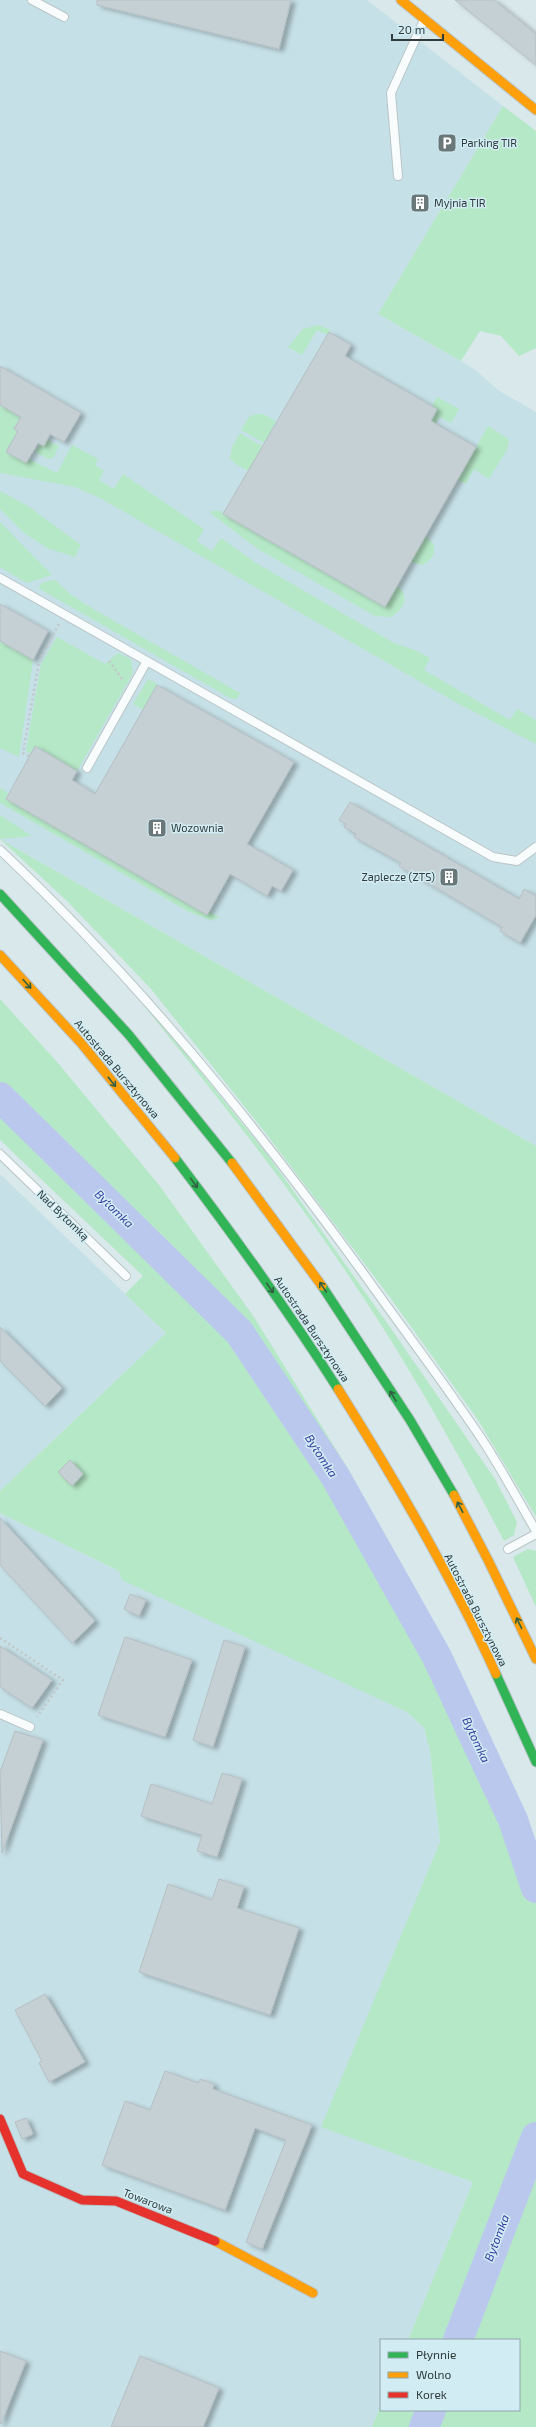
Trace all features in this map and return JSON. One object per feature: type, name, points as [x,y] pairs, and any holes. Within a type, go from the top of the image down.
[{"type":"main road","points":[[401,0],[536,110]]},
{"type":"main road","points":[[0,894],[100,1001],[148,1056],[218,1142],[276,1218],[376,1369],[458,1503],[536,1658]]},
{"type":"main road","name":"Autostrada Bursztynowa","points":[[0,955],[78,1040],[189,1176],[302,1334],[346,1402],[427,1539],[474,1629],[536,1762]]},
{"type":"main road","name":"Towarowa","points":[[0,2119],[23,2174],[82,2200],[116,2201],[214,2240],[313,2293]]},
{"type":"lane","points":[[32,0],[64,17]]},
{"type":"lane","points":[[398,176],[391,93],[424,19]]},
{"type":"lane","points":[[0,578],[493,857],[517,862],[536,847]]},
{"type":"lane","points":[[87,768],[147,661]]},
{"type":"lane","points":[[0,850],[63,909],[116,966],[182,1039],[247,1119],[305,1194],[429,1364],[485,1445],[536,1531]]},
{"type":"lane","name":"Nad Bytomką","points":[[0,1154],[126,1276]]},
{"type":"lane","points":[[508,1549],[536,1534]]},
{"type":"lane","points":[[0,1714],[30,1727]]},
{"type":"path","points":[[29,756],[23,753],[39,662],[64,615]]},
{"type":"path","points":[[109,661],[127,684]]},
{"type":"path","points":[[0,1638],[63,1680],[30,1727]]},
{"type":"shaded area","points":[[0,0],[367,0],[503,106],[378,314],[473,368],[498,390],[536,412],[536,1146],[0,839]]},
{"type":"shaded area","points":[[0,1174],[166,1333],[0,1491]]},
{"type":"shaded area","points":[[0,1513],[407,1712],[424,1728],[430,1751],[440,1842],[322,2127],[473,2182],[408,2339],[380,2339],[380,2407],[372,2427],[0,2427]]},
{"type":"green space","points":[[503,106],[536,131],[536,348],[519,356],[501,336],[480,331],[461,361],[378,314]]},
{"type":"green space","points":[[318,325],[331,330],[328,335],[317,330],[302,355],[288,347],[303,329]]},
{"type":"green space","points":[[437,397],[459,409],[451,423],[440,417],[435,424],[431,421],[437,409],[432,406]]},
{"type":"green space","points":[[0,405],[20,417],[14,428],[19,431],[7,452],[26,463],[29,459],[57,473],[72,445],[98,459],[95,465],[104,471],[99,480],[114,489],[123,474],[204,529],[197,541],[212,551],[221,538],[256,563],[394,643],[415,650],[430,658],[424,670],[510,720],[517,709],[536,720],[536,744],[459,704],[100,498],[75,487],[0,473]]},
{"type":"green space","points":[[256,414],[263,414],[276,421],[264,443],[241,430],[249,417]]},
{"type":"green space","points":[[488,426],[507,438],[509,441],[507,450],[489,479],[474,469],[466,484],[458,480]]},
{"type":"green space","points":[[240,433],[262,446],[248,471],[234,463],[230,458],[232,447]]},
{"type":"green space","points":[[47,440],[59,446],[53,458],[49,459],[35,452],[40,444],[44,446]]},
{"type":"green space","points":[[0,491],[28,506],[81,545],[75,557],[47,548],[24,533],[0,509]]},
{"type":"green space","points":[[212,511],[220,511],[384,607],[397,586],[404,594],[404,603],[399,611],[391,617],[375,616],[258,549],[210,513]]},
{"type":"green space","points":[[0,522],[52,575],[27,583],[0,567]]},
{"type":"green space","points":[[425,536],[433,543],[434,553],[428,561],[422,565],[410,562]]},
{"type":"green space","points":[[55,580],[70,594],[95,610],[240,693],[237,699],[230,698],[38,588],[43,582]]},
{"type":"green space","points":[[57,637],[105,664],[118,653],[131,659],[133,673],[77,771],[35,746],[30,754],[26,751],[41,664]]},
{"type":"green space","points":[[0,641],[33,660],[19,757],[0,748]]},
{"type":"green space","points":[[148,679],[157,684],[143,710],[133,704]]},
{"type":"green space","points":[[0,788],[8,793],[6,799],[207,915],[209,911],[220,918],[210,920],[189,912],[0,803]]},
{"type":"green space","points":[[0,815],[32,836],[0,839]]},
{"type":"green space","points":[[0,839],[536,1146],[536,1517],[478,1420],[389,1296],[264,1131],[151,989],[68,902]]},
{"type":"green space","points":[[132,991],[168,1031],[270,1158],[392,1330],[495,1479],[517,1522],[514,1535],[504,1541],[449,1438],[410,1371],[322,1237],[269,1165],[188,1060]]},
{"type":"green space","points":[[0,999],[58,1063],[159,1185],[254,1317],[350,1472],[419,1600],[490,1743],[536,1848],[536,2125],[448,2339],[408,2339],[473,2182],[321,2127],[440,1842],[430,1751],[424,1728],[407,1712],[122,1580],[119,1571],[0,1513],[0,1491],[166,1333],[125,1294],[143,1276],[0,1140]]},
{"type":"green space","points":[[528,1549],[536,1551],[536,1607],[513,1557]]},
{"type":"green space","points":[[536,2175],[536,2427],[437,2427],[444,2411],[520,2411],[520,2339],[471,2339]]},
{"type":"green space","points":[[380,2407],[380,2411],[419,2411],[412,2427],[372,2427]]},
{"type":"building","points":[[97,0],[291,0],[279,49],[97,5]]},
{"type":"building","points":[[455,0],[494,0],[536,34],[536,65]]},
{"type":"building","points":[[329,332],[351,345],[345,356],[437,409],[431,421],[476,447],[385,607],[223,514]]},
{"type":"building","points":[[0,366],[81,413],[64,442],[50,434],[44,446],[38,443],[26,463],[6,452],[18,431],[14,429],[21,417],[0,405]]},
{"type":"building","points":[[0,604],[48,631],[33,660],[0,641]]},
{"type":"building","name":"Wozownia","points":[[157,685],[294,762],[247,844],[293,870],[281,891],[272,886],[267,896],[230,874],[207,915],[6,799],[35,746],[77,771],[72,780],[95,794]]},
{"type":"building","points":[[350,802],[519,899],[524,889],[536,896],[536,915],[520,943],[500,931],[502,927],[399,866],[401,863],[354,837],[356,834],[344,827],[346,824],[339,820]]},
{"type":"building","points":[[0,1327],[62,1388],[45,1406],[0,1361]]},
{"type":"building","points":[[70,1460],[83,1474],[72,1486],[58,1472]]},
{"type":"building","points":[[0,1518],[95,1621],[72,1643],[0,1565]]},
{"type":"building","points":[[130,1594],[146,1600],[139,1616],[124,1609]]},
{"type":"building","points":[[125,1637],[192,1660],[165,1737],[98,1715]]},
{"type":"building","points":[[224,1640],[245,1647],[213,1747],[193,1740]]},
{"type":"building","points":[[0,1646],[52,1680],[32,1708],[0,1687]]},
{"type":"building","points":[[15,1731],[43,1740],[2,1853],[0,1772]]},
{"type":"building","points":[[222,1773],[242,1779],[217,1857],[197,1851],[202,1835],[141,1816],[151,1784],[212,1804]]},
{"type":"building","points":[[219,1879],[244,1887],[237,1908],[299,1928],[270,2015],[139,1972],[168,1884],[212,1900]]},
{"type":"building","points":[[45,1994],[85,2062],[49,2082],[39,2063],[42,2061],[15,2010]]},
{"type":"building","points":[[165,2071],[198,2083],[200,2079],[214,2084],[213,2089],[312,2125],[262,2249],[246,2242],[286,2140],[255,2128],[225,2210],[102,2165],[125,2101],[150,2110]]},
{"type":"building","points":[[26,2118],[33,2134],[22,2139],[15,2122]]},
{"type":"building","points":[[0,2351],[26,2361],[1,2424],[0,2423]]},
{"type":"building","points":[[140,2356],[219,2388],[203,2427],[111,2427]]},
{"type":"waterway","name":"Bytomka","points":[[0,1097],[239,1332],[335,1476],[437,1657],[513,1820],[536,1888]]},
{"type":"waterway","name":"Bytomka","points":[[458,2339],[536,2137]]},
{"type":"waterway","name":"Bytomka","points":[[424,2427],[431,2411]]},
{"type":"traffic: fast","points":[[0,894],[129,1035],[232,1163]]},
{"type":"traffic: fast","points":[[175,1158],[259,1272],[338,1389]]},
{"type":"traffic: fast","points":[[322,1286],[410,1420],[454,1495]]},
{"type":"traffic: fast","points":[[496,1674],[536,1762]]},
{"type":"traffic: slow","points":[[401,0],[536,110]]},
{"type":"traffic: slow","points":[[0,955],[81,1043],[175,1158]]},
{"type":"traffic: slow","points":[[232,1163],[322,1286]]},
{"type":"traffic: slow","points":[[338,1389],[381,1458],[442,1565],[496,1674]]},
{"type":"traffic: slow","points":[[454,1495],[488,1560],[536,1659]]},
{"type":"traffic: slow","points":[[215,2241],[313,2293]]},
{"type":"traffic: jam","points":[[0,2119],[23,2174],[82,2200],[116,2201],[215,2241]]},
{"type":"place","name":"Parking TIR","points":[[447,143]]},
{"type":"place","name":"Myjnia TIR","points":[[420,203]]},
{"type":"place","name":"Wozownia","points":[[157,828]]},
{"type":"place","name":"Zaplecze (ZTS)","points":[[449,877]]}]
